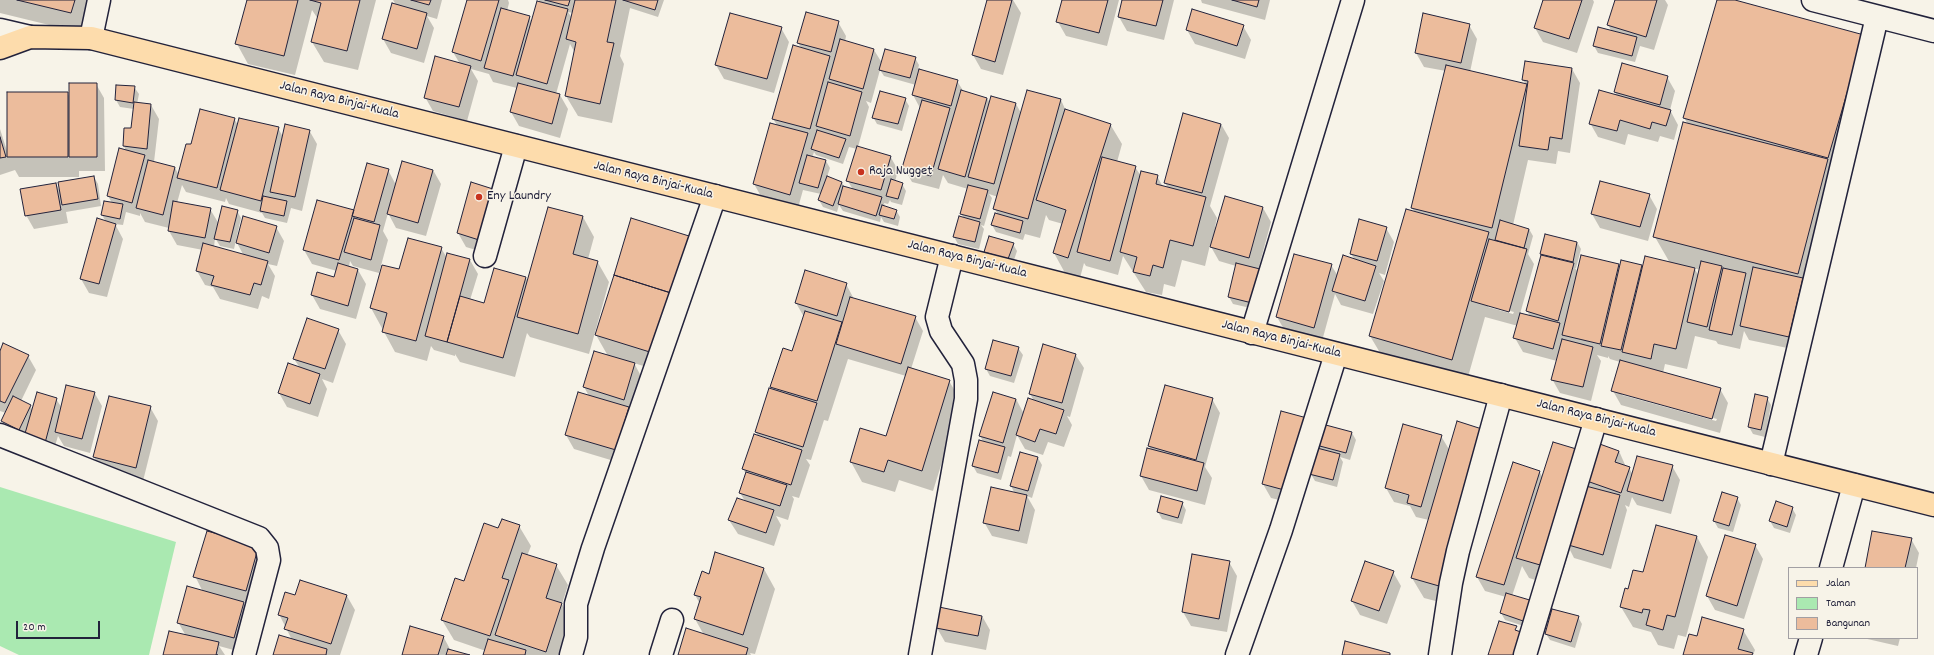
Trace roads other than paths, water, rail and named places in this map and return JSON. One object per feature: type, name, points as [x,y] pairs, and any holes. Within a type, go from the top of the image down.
[{"type":"main road","name":"Jalan Raya Binjai-Kuala","points":[[0,48],[30,37],[91,38],[1934,505]]},
{"type":"street","points":[[91,38],[99,0]]},
{"type":"street","points":[[1252,333],[1353,0]]},
{"type":"street","points":[[1813,0],[1934,31]]},
{"type":"street","points":[[1771,464],[1877,17]]},
{"type":"street","points":[[0,30],[30,37]]},
{"type":"street","points":[[485,256],[516,146]]},
{"type":"street","points":[[571,655],[576,637],[576,604],[591,555],[715,196]]},
{"type":"street","points":[[920,655],[966,399],[966,380],[963,364],[941,331],[937,317],[952,256]]},
{"type":"street","points":[[1237,655],[1282,530],[1336,354]]},
{"type":"street","points":[[1440,655],[1451,583],[1458,551],[1501,395]]},
{"type":"street","points":[[1525,655],[1596,420]]},
{"type":"street","points":[[0,435],[259,538],[267,548],[269,560],[244,655]]},
{"type":"street","points":[[1831,567],[1854,485]]},
{"type":"street","points":[[661,655],[672,620]]},
{"type":"street","points":[[1806,655],[1811,639]]},
{"type":"place","name":"Raja Nugget","points":[[861,172]]},
{"type":"place","name":"Eny Laundry","points":[[479,197]]}]
